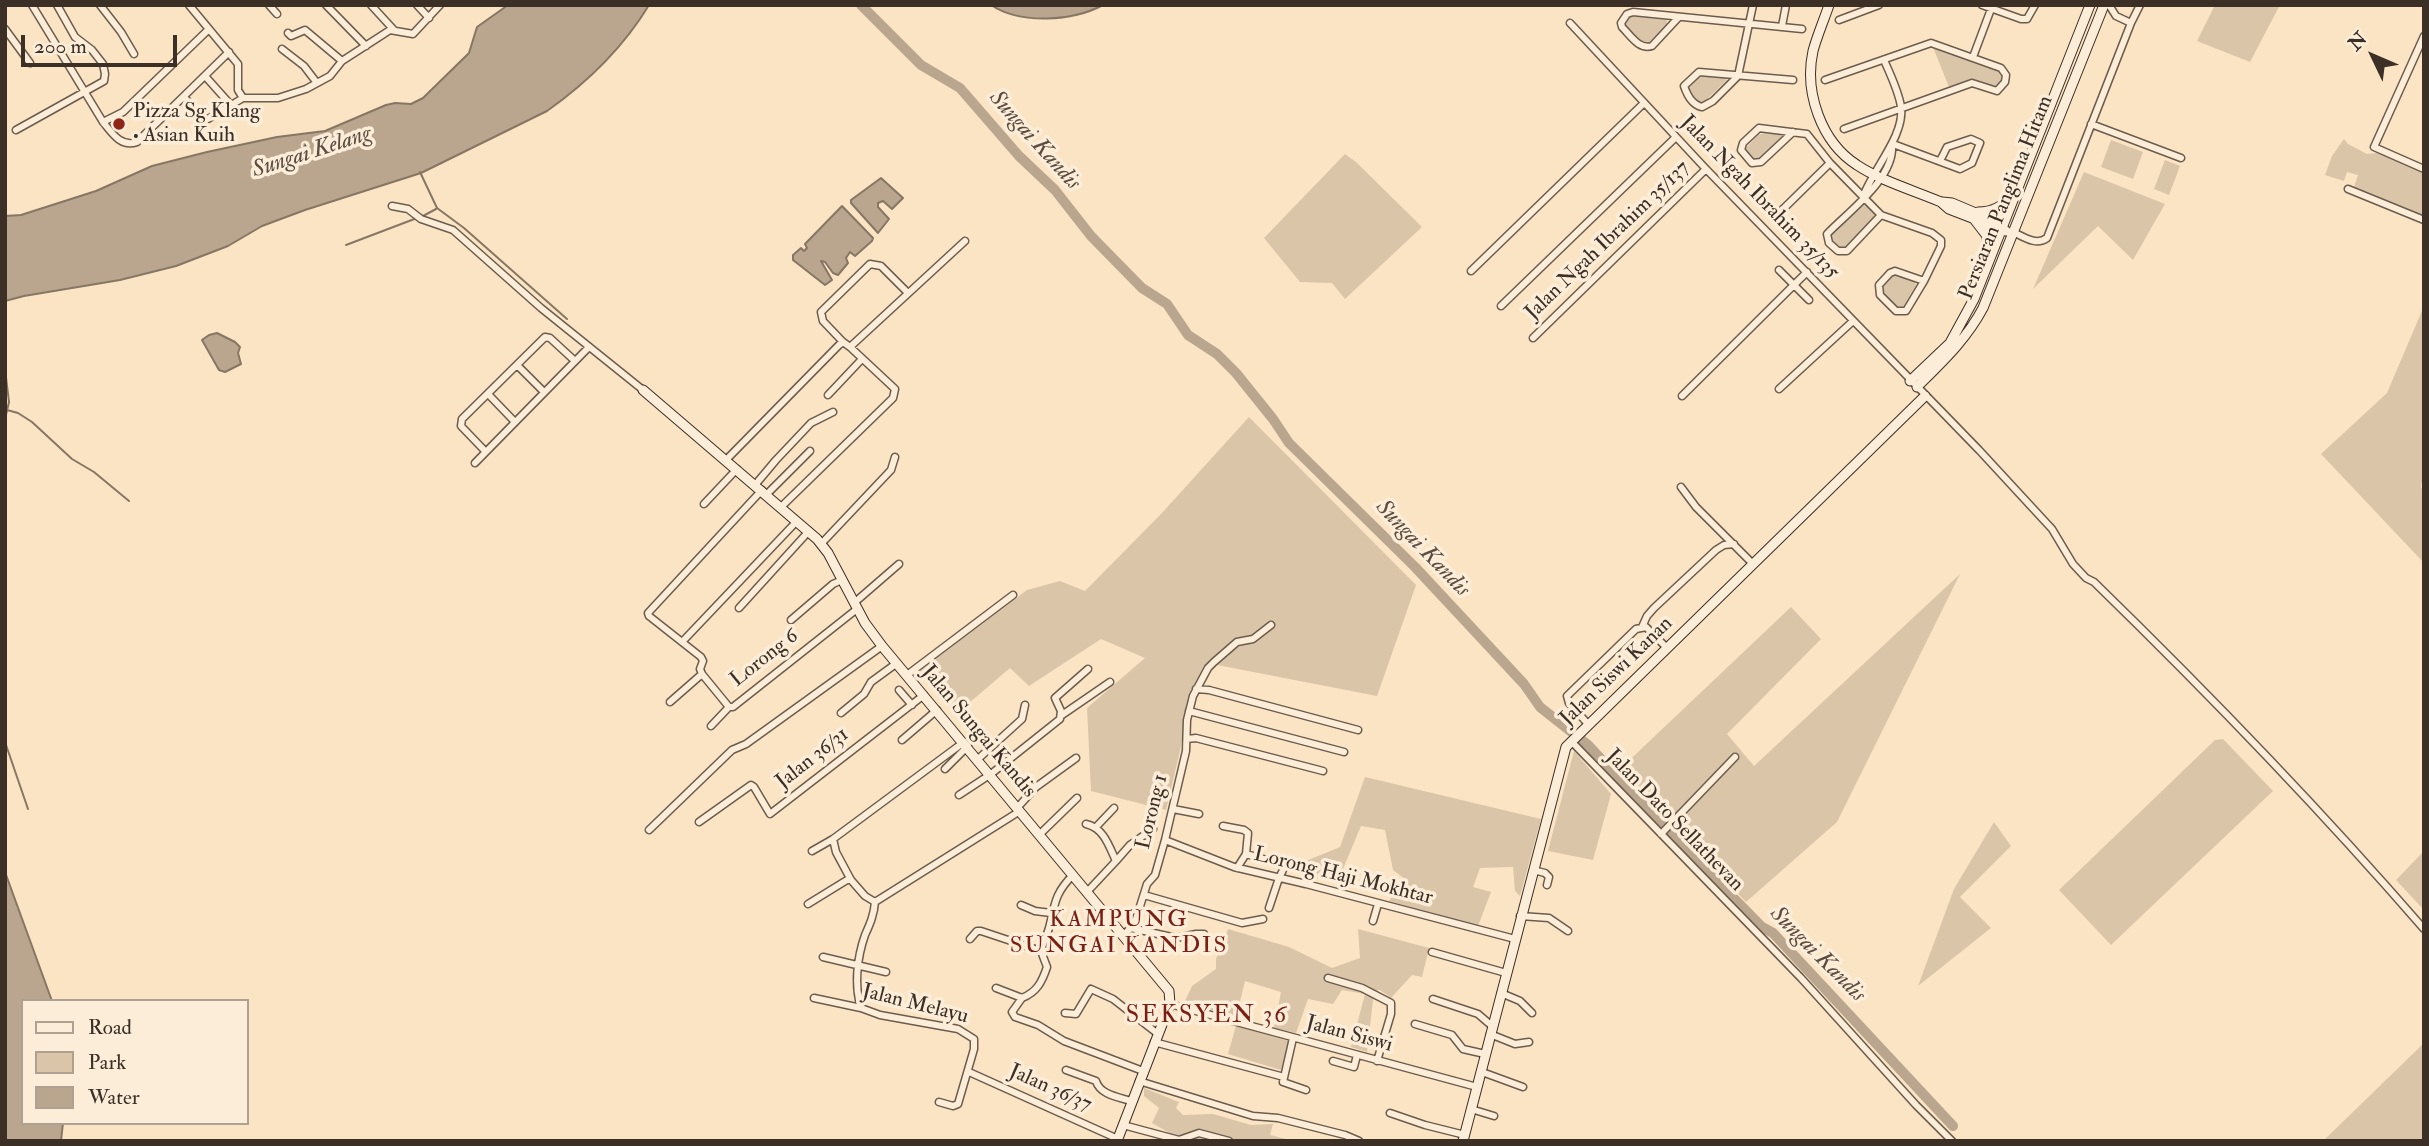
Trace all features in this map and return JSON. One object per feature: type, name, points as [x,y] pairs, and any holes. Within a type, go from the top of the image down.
[{"type":"street","points":[[16,130],[104,81],[103,65],[92,50],[75,37],[57,5]]},
{"type":"street","points":[[100,5],[134,54]]},
{"type":"street","points":[[189,5],[238,64],[239,90],[243,98]]},
{"type":"street","points":[[270,5],[277,14]]},
{"type":"street","points":[[326,5],[366,46]]},
{"type":"street","points":[[371,5],[393,29],[413,34],[440,5]]},
{"type":"street","points":[[417,5],[429,18]]},
{"type":"street","points":[[1753,5],[1738,76],[1706,107],[1698,106],[1687,95],[1684,86],[1699,72],[1738,76],[1793,80]]},
{"type":"street","points":[[1782,26],[1786,5]]},
{"type":"street","points":[[1829,5],[1811,72],[1815,107],[1830,139],[1842,153],[1855,164],[1941,202],[1949,209],[1974,215],[2034,242],[2047,238],[2140,5]]},
{"type":"street","points":[[1839,20],[1867,7],[1880,5]]},
{"type":"street","points":[[1982,5],[2027,19],[2035,5]]},
{"type":"street","name":"Persiaran Panglima Hitam","points":[[1913,384],[1959,330],[2003,227],[2090,5]]},
{"type":"street","name":"Persiaran Panglima Hitam","points":[[1913,384],[1957,348],[1983,308],[2104,5]]},
{"type":"street","points":[[2109,5],[2116,16]]},
{"type":"street","points":[[35,6],[103,122],[122,142],[130,145],[137,142],[229,52]]},
{"type":"street","points":[[1973,58],[1991,9]]},
{"type":"street","points":[[1678,18],[1652,46],[1646,48],[1641,47],[1622,27],[1627,14],[1633,12],[1802,29]]},
{"type":"street","points":[[2092,30],[2105,17],[2116,16],[2131,23]]},
{"type":"street","name":"Jalan Ngah Ibrahim 35/135","points":[[1570,23],[1706,169],[1979,450],[2052,529],[2073,564],[2143,630],[2228,717],[2340,834],[2424,929]]},
{"type":"street","points":[[5,29],[30,63]]},
{"type":"street","points":[[184,97],[205,118],[243,98],[278,99],[330,76],[342,61],[393,29]]},
{"type":"street","points":[[103,122],[123,112],[208,30]]},
{"type":"street","points":[[288,33],[290,36],[303,30],[308,31],[342,61]]},
{"type":"street","points":[[2424,36],[2374,147],[2422,168],[2424,158]]},
{"type":"street","points":[[1825,80],[1931,43],[2001,68],[2004,72],[2005,82],[1997,91],[1972,83],[1844,129]]},
{"type":"street","points":[[282,49],[304,66],[317,83]]},
{"type":"street","points":[[1881,215],[1847,251],[1838,251],[1826,238],[1863,197],[1867,184],[1879,176],[1887,149],[1892,145],[1899,124],[1901,108],[1884,60]]},
{"type":"street","points":[[205,76],[230,104]]},
{"type":"street","points":[[1471,271],[1644,103]]},
{"type":"street","points":[[2091,124],[2181,158]]},
{"type":"street","points":[[1793,132],[1757,164],[1752,163],[1741,150],[1743,143],[1759,128],[1793,132],[1807,134],[1830,163],[1881,215],[1932,233],[1941,240],[1941,246],[1924,281],[1906,311],[1896,311],[1878,292],[1881,282],[1895,271],[1924,281]]},
{"type":"street","points":[[1501,306],[1676,137]]},
{"type":"street","points":[[1892,145],[1960,169],[1972,163],[1980,143],[1971,139],[1947,147],[1940,161]]},
{"type":"street","points":[[1776,216],[1830,163]]},
{"type":"street","name":"Jalan Ngah Ibrahim 35/137","points":[[1533,338],[1706,169]]},
{"type":"street","points":[[1974,215],[1993,211],[2006,203],[2018,186]]},
{"type":"street","points":[[2348,189],[2424,220]]},
{"type":"street","points":[[392,206],[453,230],[589,348],[643,390]]},
{"type":"street","points":[[1974,215],[1987,236],[1989,247],[1986,269]]},
{"type":"street","points":[[850,347],[965,241]]},
{"type":"street","points":[[781,507],[894,398],[895,389],[843,342],[823,321],[821,312],[870,264],[881,266],[907,292]]},
{"type":"street","points":[[1779,270],[1809,300]]},
{"type":"street","points":[[1682,396],[1807,272]]},
{"type":"street","points":[[1779,389],[1853,321]]},
{"type":"street","points":[[485,451],[460,423],[517,365],[547,337],[575,361]]},
{"type":"street","points":[[726,460],[843,342]]},
{"type":"street","points":[[475,463],[543,391],[589,348]]},
{"type":"street","points":[[828,395],[862,359]]},
{"type":"street","points":[[517,365],[543,391]]},
{"type":"street","name":"Jalan Sungai Kandis","points":[[643,390],[821,544],[855,606],[882,646],[1124,935],[1169,991],[1170,1004]]},
{"type":"street","points":[[488,394],[514,421]]},
{"type":"street","name":"Jalan Siswi Kanan","points":[[1464,1138],[1566,747],[1925,396]]},
{"type":"street","points":[[761,490],[776,460],[811,423],[833,412]]},
{"type":"street","points":[[761,490],[810,452]]},
{"type":"street","points":[[821,544],[891,470],[895,457]]},
{"type":"street","points":[[704,504],[737,469]]},
{"type":"street","points":[[1681,488],[1696,507],[1753,564]]},
{"type":"street","name":"Lorong 6","points":[[761,490],[648,613],[653,620],[701,657],[702,674],[729,707],[733,707],[855,606],[899,564]]},
{"type":"street","points":[[682,642],[797,521]]},
{"type":"street","points":[[739,608],[809,531]]},
{"type":"street","points":[[1642,627],[1654,608],[1716,550],[1724,545],[1734,544]]},
{"type":"street","points":[[791,620],[833,584],[842,580]]},
{"type":"street","points":[[907,675],[1013,595]]},
{"type":"street","name":"Lorong 1","points":[[1124,935],[1131,928],[1147,884],[1155,874],[1165,840],[1187,739],[1189,711],[1196,689],[1213,662],[1237,642],[1253,639],[1271,625]]},
{"type":"street","points":[[1588,724],[1567,700],[1569,692],[1636,629],[1646,627],[1667,648]]},
{"type":"street","points":[[649,830],[732,750],[746,744],[882,646]]},
{"type":"street","points":[[841,713],[864,694],[871,682],[897,663]]},
{"type":"street","points":[[1062,715],[1055,698],[1088,669]]},
{"type":"street","points":[[670,702],[702,674]]},
{"type":"street","points":[[959,795],[991,774],[1062,715],[1110,682]]},
{"type":"street","points":[[1196,689],[1209,690],[1358,730]]},
{"type":"street","points":[[899,690],[912,705]]},
{"type":"street","name":"Jalan 36/31","points":[[699,822],[751,785],[770,814],[924,695]]},
{"type":"street","points":[[978,759],[1022,719],[1025,705]]},
{"type":"street","points":[[711,726],[729,707]]},
{"type":"street","points":[[902,740],[937,710]]},
{"type":"street","points":[[1189,711],[1344,752]]},
{"type":"street","name":"Jalan Dato Sellathevan","points":[[1575,737],[1952,1141]]},
{"type":"street","points":[[1187,739],[1196,738],[1323,771]]},
{"type":"street","points":[[945,769],[966,744]]},
{"type":"street","points":[[812,851],[833,839],[966,744]]},
{"type":"street","points":[[1662,833],[1735,757]]},
{"type":"street","points":[[874,902],[1019,809],[1035,787],[1076,758]]},
{"type":"street","points":[[1040,834],[1077,798]]},
{"type":"street","points":[[1096,827],[1114,808]]},
{"type":"street","points":[[1173,809],[1199,814]]},
{"type":"street","points":[[1087,892],[1130,845],[1153,829],[1149,819],[1151,813]]},
{"type":"street","points":[[1086,824],[1096,827],[1105,837],[1116,861]]},
{"type":"street","points":[[1223,826],[1248,833],[1246,855],[1237,868]]},
{"type":"street","points":[[833,839],[836,852],[851,880],[874,902]]},
{"type":"street","name":"Lorong Haji Mokhtar","points":[[1165,840],[1237,868],[1515,939]]},
{"type":"street","points":[[1246,855],[1277,863]]},
{"type":"street","points":[[1269,908],[1286,864]]},
{"type":"street","points":[[1533,870],[1549,877],[1547,885]]},
{"type":"street","points":[[1073,875],[1058,895],[1051,913],[1041,951],[1047,967],[1044,976],[1035,991],[1022,998],[1012,1012],[1014,1017],[1038,1025],[1064,1041],[1143,1071]]},
{"type":"street","points":[[808,904],[851,880]]},
{"type":"street","points":[[1144,895],[1242,923],[1263,919]]},
{"type":"street","points":[[858,1005],[858,965],[874,912],[874,902]]},
{"type":"street","points":[[1373,921],[1378,904]]},
{"type":"street","points":[[1021,905],[1035,911],[1051,913]]},
{"type":"street","points":[[1520,916],[1549,918],[1568,930]]},
{"type":"street","points":[[1131,928],[1176,938],[1204,934]]},
{"type":"street","points":[[970,939],[977,931],[981,931],[1041,951]]},
{"type":"street","points":[[1432,952],[1506,973]]},
{"type":"street","points":[[823,957],[886,972]]},
{"type":"street","points":[[1328,978],[1362,988],[1391,1003],[1391,1014],[1377,1061]]},
{"type":"street","points":[[996,988],[1022,998]]},
{"type":"street","points":[[1065,1013],[1076,1014],[1091,989],[1113,999],[1156,1038],[1284,1077]]},
{"type":"street","points":[[1501,993],[1520,1001],[1532,1013]]},
{"type":"street","name":"Jalan Melayu","points":[[814,998],[858,1005],[880,1015],[958,1029],[971,1035],[975,1042],[969,1072]]},
{"type":"street","points":[[1433,999],[1478,1014],[1491,1030],[1511,1043],[1528,1042]]},
{"type":"street","points":[[1117,1140],[1170,1004]]},
{"type":"street","name":"Jalan Siswi","points":[[1170,1004],[1477,1087]]},
{"type":"street","points":[[1415,1024],[1452,1035],[1463,1049],[1485,1054]]},
{"type":"street","points":[[1293,1038],[1284,1077],[1286,1084],[1306,1090]]},
{"type":"street","points":[[1333,1061],[1354,1067],[1357,1055]]},
{"type":"street","points":[[1066,1070],[1096,1081],[1103,1092],[1131,1101]]},
{"type":"street","points":[[939,1102],[957,1106],[969,1072]]},
{"type":"street","name":"Jalan 36/37","points":[[969,1072],[1117,1140]]},
{"type":"street","points":[[1482,1072],[1523,1087]]},
{"type":"street","points":[[1139,1081],[1253,1115],[1278,1118],[1359,1141]]},
{"type":"street","points":[[1471,1109],[1494,1115]]},
{"type":"street","points":[[1390,1113],[1464,1138]]},
{"type":"street","points":[[1123,1125],[1180,1140],[1199,1133],[1229,1141]]},
{"type":"green space","points":[[2215,5],[2280,5],[2250,62],[2197,41]]},
{"type":"green space","points":[[1632,16],[1666,20],[1668,24],[1647,44],[1641,43],[1625,25],[1626,19]]},
{"type":"green space","points":[[1933,47],[1998,71],[2002,77],[2000,84],[1993,87],[1970,80],[1949,87]]},
{"type":"green space","points":[[1701,75],[1727,80],[1703,103],[1689,91],[1689,86]]},
{"type":"green space","points":[[1779,134],[1783,137],[1762,160],[1754,161],[1746,153],[1746,148],[1758,135]]},
{"type":"green space","points":[[2344,139],[2367,154],[2377,153],[2424,172],[2424,219],[2354,187],[2358,175],[2347,172],[2344,181],[2325,175],[2332,156]]},
{"type":"green space","points":[[2111,140],[2143,152],[2133,179],[2101,167]]},
{"type":"green space","points":[[1345,154],[1422,227],[1345,299],[1332,283],[1300,282],[1264,238]]},
{"type":"green space","points":[[2165,160],[2180,166],[2169,195],[2154,189]]},
{"type":"green space","points":[[2084,172],[2165,204],[2133,260],[2098,226],[2033,289]]},
{"type":"green space","points":[[1863,204],[1873,211],[1873,220],[1845,248],[1837,248],[1830,242],[1830,234]]},
{"type":"green space","points":[[1894,274],[1914,280],[1916,285],[1902,309],[1882,293],[1882,286]]},
{"type":"green space","points":[[2424,306],[2424,469],[2421,487],[2424,493],[2424,563],[2321,454],[2387,393]]},
{"type":"green space","points":[[1249,417],[1416,585],[1377,696],[1207,663],[1189,695],[1180,751],[1166,810],[1091,791],[1087,708],[1145,658],[1101,639],[1029,686],[1010,668],[956,714],[917,673],[1027,590],[1060,581],[1085,591],[1161,514]]},
{"type":"green space","points":[[1960,574],[1837,822],[1746,902],[1619,770],[1791,607],[1821,639],[1727,734],[1754,766]]},
{"type":"green space","points":[[2223,739],[2273,791],[2111,945],[2059,890],[2215,740]]},
{"type":"green space","points":[[1574,751],[1611,794],[1593,860],[1548,851]]},
{"type":"green space","points":[[1365,777],[1541,819],[1520,896],[1515,891],[1513,867],[1480,868],[1473,887],[1491,892],[1478,926],[1389,901],[1405,879],[1393,870],[1385,830],[1361,826],[1337,883],[1284,870],[1340,847]]},
{"type":"green space","points":[[1994,822],[2011,846],[1960,897],[1991,928],[1918,986],[1954,889]]},
{"type":"green space","points":[[2424,851],[2424,910],[2396,880]]},
{"type":"green space","points":[[1228,929],[1289,947],[1332,968],[1360,958],[1358,929],[1429,948],[1422,977],[1412,975],[1391,998],[1380,990],[1374,991],[1367,1052],[1351,1047],[1365,994],[1342,990],[1333,1004],[1308,999],[1296,1033],[1274,1028],[1281,992],[1245,981],[1236,1018],[1220,1015],[1185,1001],[1192,986],[1216,969],[1216,959]]},
{"type":"green space","points":[[1236,1026],[1289,1041],[1281,1070],[1228,1054]]},
{"type":"green space","points":[[2424,1043],[2424,1141],[2323,1141]]},
{"type":"green space","points":[[1144,1088],[1179,1102],[1176,1108],[1183,1115],[1213,1114],[1251,1125],[1273,1124],[1270,1135],[1294,1141],[1184,1141],[1152,1123],[1159,1108],[1144,1096]]},
{"type":"water","name":"Sungai Kelang","points":[[508,5],[649,5],[616,50],[562,100],[547,111],[421,173],[262,226],[228,246],[176,266],[120,280],[5,301],[5,216],[21,215],[96,191],[152,166],[277,137],[325,131],[386,105],[411,104],[423,98],[469,53],[477,27]]},
{"type":"water","points":[[991,5],[1103,5],[1077,15],[1047,19],[1017,16]]},
{"type":"water","points":[[881,178],[903,198],[892,209],[883,201],[878,203],[878,207],[889,219],[878,233],[851,200]]},
{"type":"water","points":[[842,206],[873,238],[855,256],[850,252],[846,258],[848,263],[838,275],[821,261],[832,280],[825,285],[793,260],[793,255],[801,248],[804,251],[807,248],[805,244]]},
{"type":"water","points":[[217,333],[240,347],[238,353],[241,364],[225,372],[219,370],[202,340]]},
{"type":"water","points":[[5,872],[51,999],[21,999],[21,1125],[63,1125],[61,1141],[5,1141]]},
{"type":"waterway","name":"Sungai Kandis","points":[[861,5],[921,65],[960,88],[1019,156],[1055,190],[1091,236],[1142,288],[1167,304],[1188,335],[1217,354],[1236,373],[1289,443],[1415,567],[1524,684],[1540,707],[1588,745],[1762,927],[1773,933],[1953,1126]]},
{"type":"waterway","points":[[420,172],[437,208],[464,228],[567,319]]},
{"type":"waterway","points":[[423,216],[436,209]]},
{"type":"waterway","points":[[346,245],[417,218]]},
{"type":"waterway","points":[[5,369],[9,402],[5,419]]},
{"type":"waterway","points":[[7,410],[32,422],[72,459],[94,472],[129,501]]},
{"type":"waterway","points":[[5,742],[28,809]]},
{"type":"place","name":"Pizza Sg Klang • Asian Kuih","points":[[119,124]]},
{"type":"district","name":"KAMPUNG SUNGAI KANDIS","points":[[1119,934]]},
{"type":"district","name":"SEKSYEN 36","points":[[1207,1017]]}]
